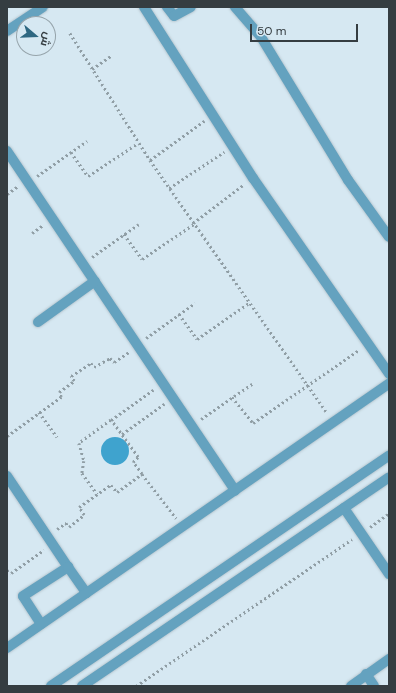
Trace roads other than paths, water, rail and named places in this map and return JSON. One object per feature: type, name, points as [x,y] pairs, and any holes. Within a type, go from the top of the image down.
[{"type":"street","points":[[7,31],[43,7]]},
{"type":"street","points":[[144,7],[253,178],[389,374]]},
{"type":"street","points":[[167,7],[174,16],[191,7]]},
{"type":"street","points":[[235,7],[261,37],[348,180],[389,237]]},
{"type":"street","points":[[7,150],[235,490]]},
{"type":"street","points":[[38,322],[95,282]]},
{"type":"street","points":[[7,648],[389,383]]},
{"type":"street","points":[[51,686],[389,455]]},
{"type":"street","points":[[7,476],[86,593]]},
{"type":"street","points":[[82,686],[389,477]]},
{"type":"street","points":[[344,508],[389,574]]},
{"type":"street","points":[[41,624],[23,597],[68,567]]},
{"type":"street","points":[[351,686],[389,659]]},
{"type":"street","points":[[366,674],[374,686]]},
{"type":"water","points":[[115,437],[125,441],[129,451],[125,461],[115,465],[105,461],[101,451],[105,441]]}]
